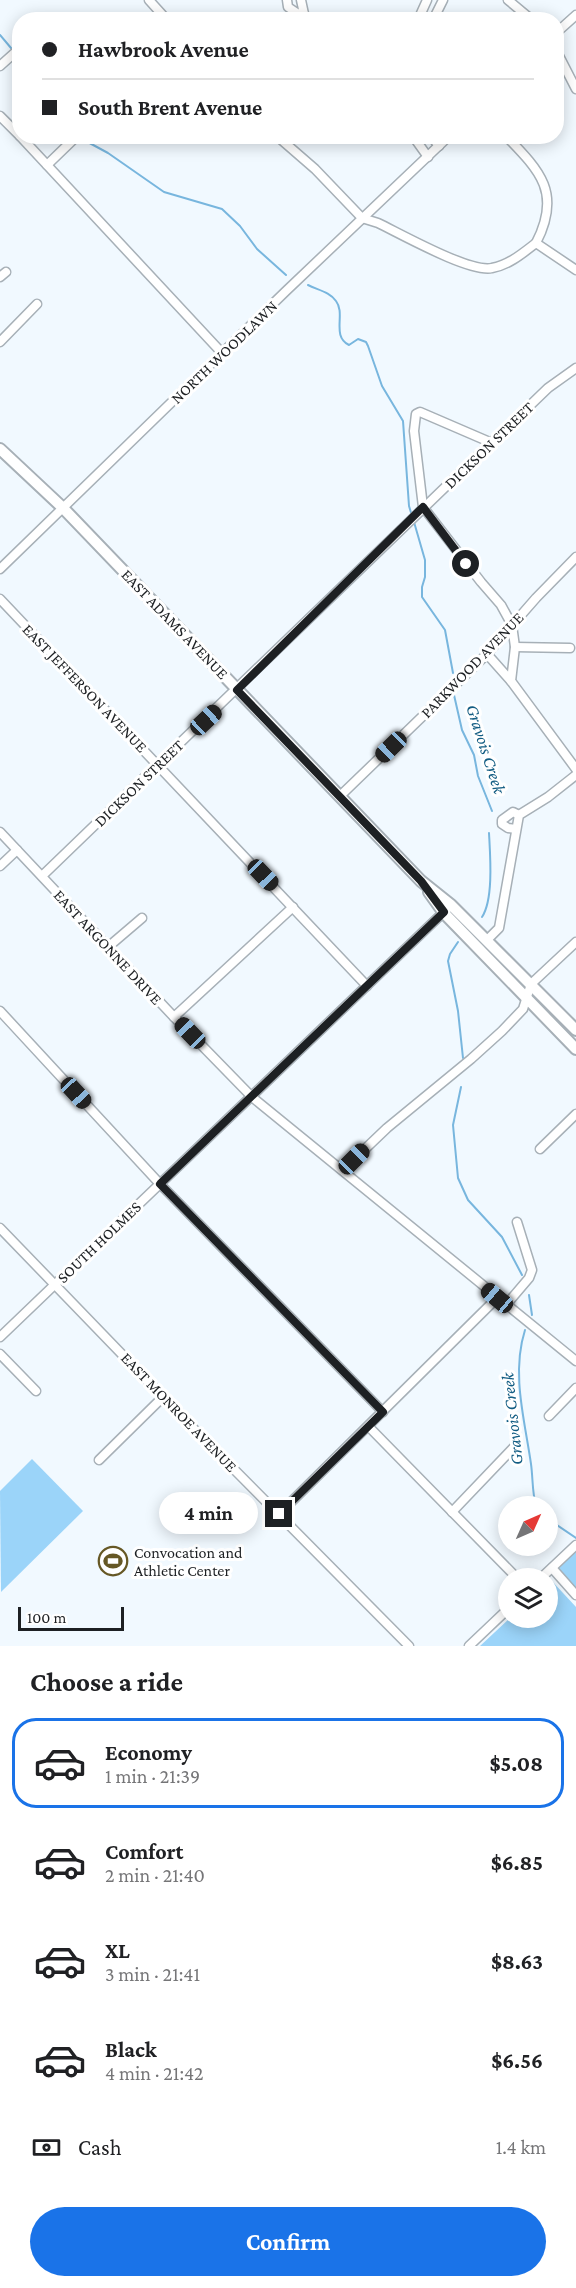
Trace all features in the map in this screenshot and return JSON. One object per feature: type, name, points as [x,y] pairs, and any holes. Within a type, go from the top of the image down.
[{"type":"main road","name":"EAST ADAMS AVENUE","points":[[0,449],[63,508],[447,909]]},
{"type":"main road","points":[[447,909],[487,940],[576,1030]]},
{"type":"main road","points":[[447,909],[526,998],[576,1049]]},
{"type":"street","points":[[149,0],[160,12]]},
{"type":"street","points":[[287,0],[288,7],[296,12]]},
{"type":"street","points":[[508,0],[522,12]]},
{"type":"street","points":[[564,26],[576,15]]},
{"type":"street","points":[[0,66],[12,55]]},
{"type":"street","points":[[564,66],[576,90]]},
{"type":"street","points":[[0,116],[12,128]]},
{"type":"street","points":[[27,144],[222,353]]},
{"type":"street","points":[[47,165],[69,144]]},
{"type":"street","points":[[286,144],[315,169],[362,218],[378,223],[471,267],[491,269],[509,262],[536,243],[547,213],[548,198],[545,182],[534,165],[514,144]]},
{"type":"street","points":[[419,144],[428,157]]},
{"type":"street","name":"NORTH WOODLAWN","points":[[0,568],[439,146]]},
{"type":"street","points":[[536,243],[576,270]]},
{"type":"street","points":[[0,342],[37,304]]},
{"type":"street","name":"DICKSON STREET","points":[[42,876],[549,388],[576,368]]},
{"type":"street","points":[[492,443],[428,415],[420,412],[416,414],[414,431],[417,514],[501,604],[512,625],[515,647],[511,681]]},
{"type":"street","name":"PARKWOOD AVENUE","points":[[340,796],[487,654],[576,557]]},
{"type":"street","name":"EAST JEFFERSON AVENUE","points":[[0,599],[367,986]]},
{"type":"street","points":[[515,647],[570,648]]},
{"type":"street","points":[[487,654],[511,681],[576,769]]},
{"type":"street","points":[[487,940],[499,928],[519,815],[548,797],[576,775]]},
{"type":"street","points":[[516,829],[508,828],[502,824],[502,820],[513,812],[519,815]]},
{"type":"street","name":"EAST ARGONNE DRIVE","points":[[0,832],[252,1097],[576,1361]]},
{"type":"street","points":[[0,866],[17,850]]},
{"type":"street","points":[[174,1017],[292,907]]},
{"type":"street","name":"SOUTH HOLMES","points":[[0,1337],[447,909]]},
{"type":"street","points":[[108,947],[142,918]]},
{"type":"street","points":[[343,1170],[402,1114],[502,1031],[523,1009],[531,984],[576,942]]},
{"type":"street","points":[[0,1011],[160,1184],[383,1412]]},
{"type":"street","points":[[540,1149],[576,1114]]},
{"type":"street","points":[[506,1305],[529,1278],[532,1270],[517,1222]]},
{"type":"street","name":"EAST MONROE AVENUE","points":[[0,1228],[409,1646]]},
{"type":"street","points":[[279,1514],[497,1298]]},
{"type":"street","points":[[0,1354],[36,1391]]},
{"type":"street","points":[[549,1416],[576,1388]]},
{"type":"street","points":[[99,1460],[164,1396]]},
{"type":"street","points":[[369,1427],[507,1568]]},
{"type":"street","points":[[452,1512],[515,1446]]},
{"type":"street","points":[[552,1568],[576,1546]]},
{"type":"street","points":[[558,1575],[576,1595]]},
{"type":"street","points":[[469,1646],[498,1618]]},
{"type":"shaded area","points":[[32,1459],[83,1511],[1,1592],[0,1491]]},
{"type":"shaded area","points":[[576,1550],[576,1588],[558,1568]]},
{"type":"shaded area","points":[[558,1588],[576,1607],[576,1646],[480,1646],[499,1628],[558,1628]]},
{"type":"waterway","name":"Gravois Creek","points":[[0,35],[11,48]]},
{"type":"waterway","name":"Gravois Creek","points":[[91,144],[164,192],[222,209],[240,226],[257,249],[286,275]]},
{"type":"waterway","name":"Gravois Creek","points":[[308,285],[327,293],[336,301],[339,306],[340,331],[344,341],[349,345],[358,339],[366,342],[382,386],[403,421],[409,506],[412,516]]},
{"type":"waterway","name":"Gravois Creek","points":[[414,522],[425,560],[422,597],[445,630],[453,673]]},
{"type":"waterway","name":"Gravois Creek","points":[[454,695],[462,730],[474,755],[478,776],[492,811]]},
{"type":"waterway","name":"Gravois Creek","points":[[482,917],[490,888],[489,833]]},
{"type":"waterway","name":"Gravois Creek","points":[[458,942],[448,961],[458,1011],[463,1058]]},
{"type":"waterway","name":"Gravois Creek","points":[[461,1087],[453,1125],[458,1178],[468,1200],[502,1237],[522,1275]]},
{"type":"waterway","name":"Gravois Creek","points":[[529,1295],[532,1315]]},
{"type":"waterway","name":"Gravois Creek","points":[[525,1330],[519,1363],[519,1380],[534,1496]]},
{"type":"waterway","name":"Gravois Creek","points":[[558,1526],[576,1538]]},
{"type":"place","name":"Convocation and Athletic Center","points":[[113,1561]]},
{"type":"route","points":[[279,1514],[383,1412],[160,1184],[444,912],[421,881],[237,690],[423,507],[466,564]]}]
